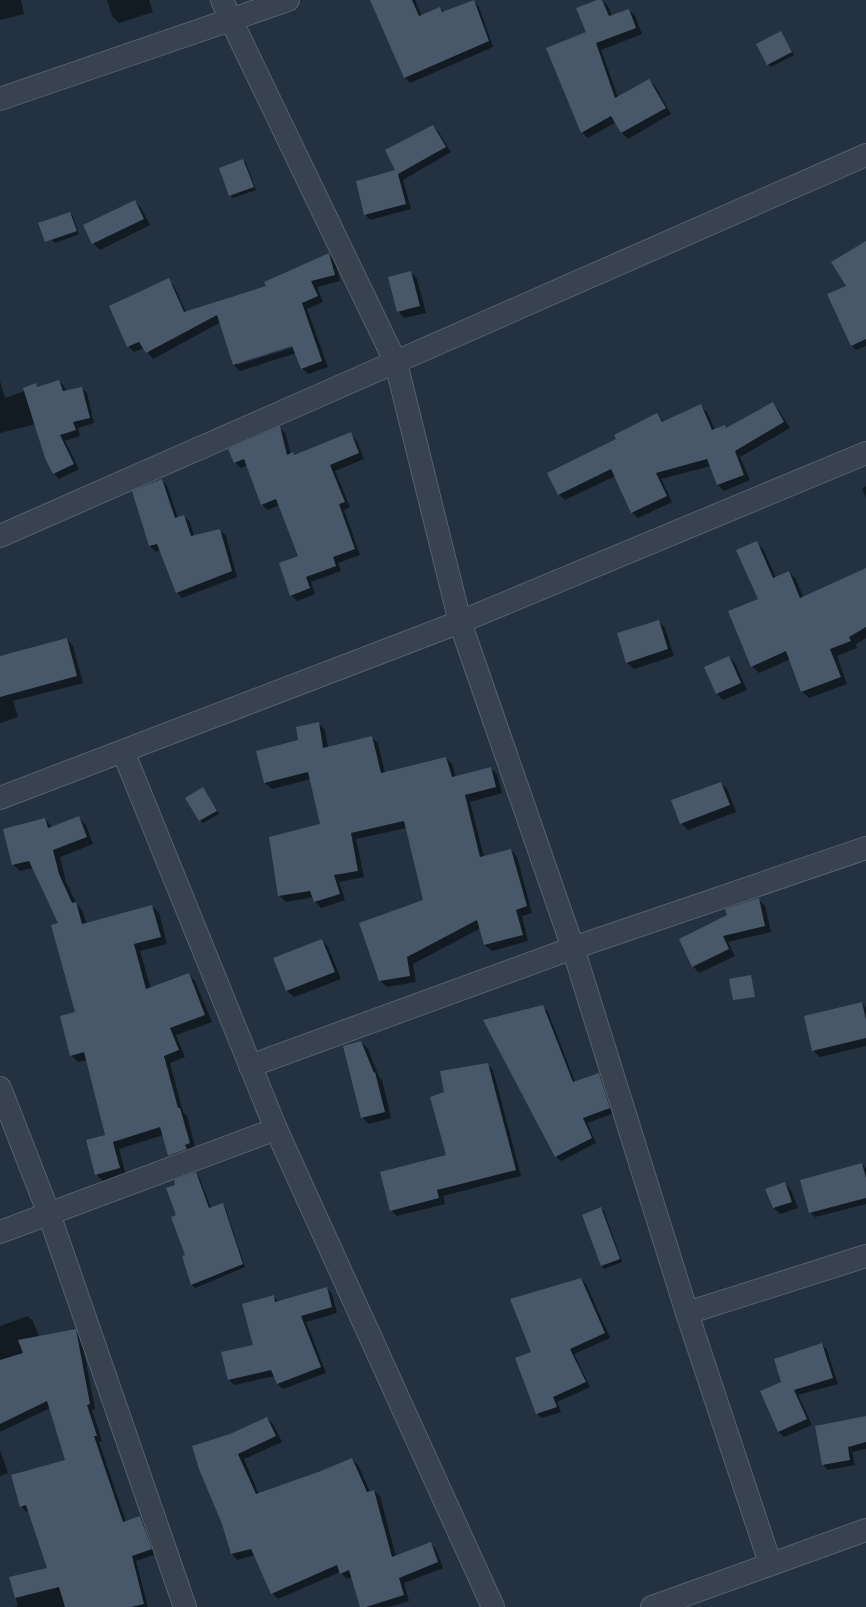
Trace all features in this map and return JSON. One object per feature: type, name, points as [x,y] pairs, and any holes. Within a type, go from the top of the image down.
[{"type":"street","points":[[222,0],[230,20],[396,363],[460,622],[573,948],[687,1313],[770,1564]]},
{"type":"street","points":[[0,99],[288,0]]},
{"type":"street","points":[[0,536],[866,155]]},
{"type":"street","points":[[0,798],[460,622],[866,453]]},
{"type":"street","points":[[123,751],[276,1129],[493,1607]]},
{"type":"street","points":[[250,1066],[573,948],[866,848]]},
{"type":"street","points":[[0,1088],[49,1214],[185,1607]]},
{"type":"street","points":[[0,1232],[276,1129]]},
{"type":"street","points":[[687,1313],[866,1256]]},
{"type":"street","points":[[652,1607],[866,1530]]},
{"type":"building","points":[[370,0],[412,0],[419,16],[440,7],[442,12],[474,0],[489,41],[404,78]]},
{"type":"building","points":[[597,0],[602,0],[609,16],[629,9],[636,28],[596,43],[615,98],[649,79],[666,108],[621,133],[611,116],[581,133],[546,48],[586,32],[576,8]]},
{"type":"building","points":[[781,31],[792,52],[767,65],[756,44]]},
{"type":"building","points":[[433,125],[446,147],[398,174],[406,204],[364,215],[356,181],[395,170],[385,150]]},
{"type":"building","points":[[243,159],[254,187],[229,196],[219,168]]},
{"type":"building","points":[[135,200],[144,219],[92,244],[83,225]]},
{"type":"building","points":[[70,212],[77,231],[45,242],[38,223]]},
{"type":"building","points":[[866,241],[866,339],[851,346],[827,294],[846,286],[831,262]]},
{"type":"building","points":[[329,253],[335,275],[311,281],[318,296],[302,303],[322,361],[301,369],[292,346],[233,365],[217,315],[146,353],[139,342],[127,347],[109,306],[169,278],[184,312],[266,286],[264,282]]},
{"type":"building","points":[[411,271],[420,306],[397,312],[388,277]]},
{"type":"building","points":[[59,380],[63,391],[82,387],[90,418],[73,422],[76,430],[60,435],[74,464],[53,474],[45,458],[23,388],[36,383],[37,387]]},
{"type":"building","points":[[773,402],[784,422],[735,451],[744,475],[717,485],[707,459],[656,473],[667,496],[631,513],[611,469],[558,495],[547,473],[616,439],[614,435],[657,413],[662,422],[701,404],[712,430],[725,425],[726,428]]},
{"type":"building","points":[[280,426],[287,455],[293,452],[294,455],[351,432],[359,453],[330,465],[345,502],[339,504],[355,549],[333,557],[336,566],[306,577],[310,588],[290,596],[279,563],[298,556],[276,499],[261,505],[244,459],[234,463],[228,449]]},
{"type":"building","points":[[162,479],[175,518],[184,515],[191,536],[220,529],[232,571],[176,593],[157,544],[149,546],[132,491]]},
{"type":"building","points":[[757,541],[773,578],[789,571],[800,598],[866,568],[866,627],[849,637],[851,641],[830,649],[841,677],[801,692],[786,651],[751,667],[728,611],[758,599],[736,550]]},
{"type":"building","points":[[659,620],[668,649],[626,663],[617,633]]},
{"type":"building","points":[[67,638],[77,676],[0,697],[0,656]]},
{"type":"building","points":[[729,656],[741,683],[716,694],[704,667]]},
{"type":"building","points":[[319,722],[323,748],[372,736],[381,773],[446,757],[452,777],[491,767],[496,787],[465,795],[480,857],[511,849],[527,906],[516,910],[523,935],[484,945],[477,920],[407,957],[410,976],[379,981],[359,923],[423,900],[404,821],[351,833],[358,871],[334,875],[340,894],[314,902],[310,891],[278,896],[269,837],[320,824],[308,772],[264,783],[256,751],[298,740],[296,727]]},
{"type":"building","points":[[721,782],[730,805],[680,824],[671,800]]},
{"type":"building","points":[[203,787],[217,811],[199,821],[185,798]]},
{"type":"building","points":[[79,816],[87,837],[53,850],[59,874],[72,903],[76,902],[82,924],[152,905],[161,937],[134,944],[146,989],[189,973],[205,1015],[170,1028],[179,1050],[164,1056],[178,1108],[180,1108],[190,1143],[185,1145],[187,1149],[168,1156],[160,1127],[113,1142],[120,1168],[95,1175],[86,1140],[105,1135],[84,1052],[70,1056],[60,1016],[75,1012],[51,925],[58,923],[29,861],[12,865],[3,829],[45,818],[48,828]]},
{"type":"building","points":[[759,898],[765,926],[723,936],[729,949],[692,967],[679,939],[727,915],[725,909]]},
{"type":"building","points":[[322,939],[335,972],[286,991],[273,958]]},
{"type":"building","points":[[751,975],[755,997],[733,1000],[729,979]]},
{"type":"building","points":[[862,1002],[866,1020],[866,1038],[812,1051],[804,1016]]},
{"type":"building","points":[[543,1005],[573,1082],[599,1073],[610,1108],[583,1118],[592,1138],[555,1157],[483,1020]]},
{"type":"building","points":[[361,1041],[374,1073],[375,1072],[385,1112],[361,1118],[343,1046]]},
{"type":"building","points":[[488,1063],[516,1170],[437,1190],[439,1198],[390,1211],[380,1172],[446,1155],[430,1097],[444,1092],[440,1071]]},
{"type":"building","points":[[862,1163],[866,1178],[866,1198],[809,1213],[800,1180]]},
{"type":"building","points":[[196,1172],[209,1208],[223,1203],[243,1264],[191,1285],[182,1256],[185,1255],[171,1217],[176,1215],[166,1188],[175,1185],[174,1180]]},
{"type":"building","points":[[785,1182],[792,1202],[773,1208],[765,1189]]},
{"type":"building","points":[[601,1207],[620,1259],[601,1266],[582,1215]]},
{"type":"building","points":[[581,1278],[605,1333],[570,1349],[586,1382],[553,1397],[557,1407],[536,1414],[515,1358],[531,1352],[510,1299]]},
{"type":"building","points":[[327,1287],[332,1307],[301,1316],[321,1367],[277,1384],[271,1370],[228,1380],[221,1352],[253,1345],[242,1304],[274,1295],[275,1302]]},
{"type":"building","points":[[76,1329],[90,1404],[87,1405],[97,1436],[94,1436],[123,1522],[140,1516],[152,1549],[132,1556],[144,1604],[131,1607],[65,1607],[59,1587],[15,1598],[9,1577],[47,1568],[26,1505],[20,1507],[11,1475],[65,1460],[47,1401],[0,1424],[0,1360],[23,1353],[18,1340]]},
{"type":"building","points":[[822,1343],[833,1378],[794,1390],[807,1419],[778,1432],[760,1391],[781,1382],[774,1359]]},
{"type":"building","points":[[866,1416],[866,1442],[848,1447],[850,1460],[822,1465],[815,1426]]},
{"type":"building","points":[[267,1417],[276,1436],[238,1454],[256,1494],[321,1471],[352,1458],[367,1492],[374,1490],[392,1557],[431,1542],[438,1562],[399,1578],[404,1595],[366,1607],[360,1607],[349,1570],[340,1574],[337,1565],[271,1594],[251,1549],[231,1554],[222,1524],[199,1469],[192,1446],[230,1434]]}]
